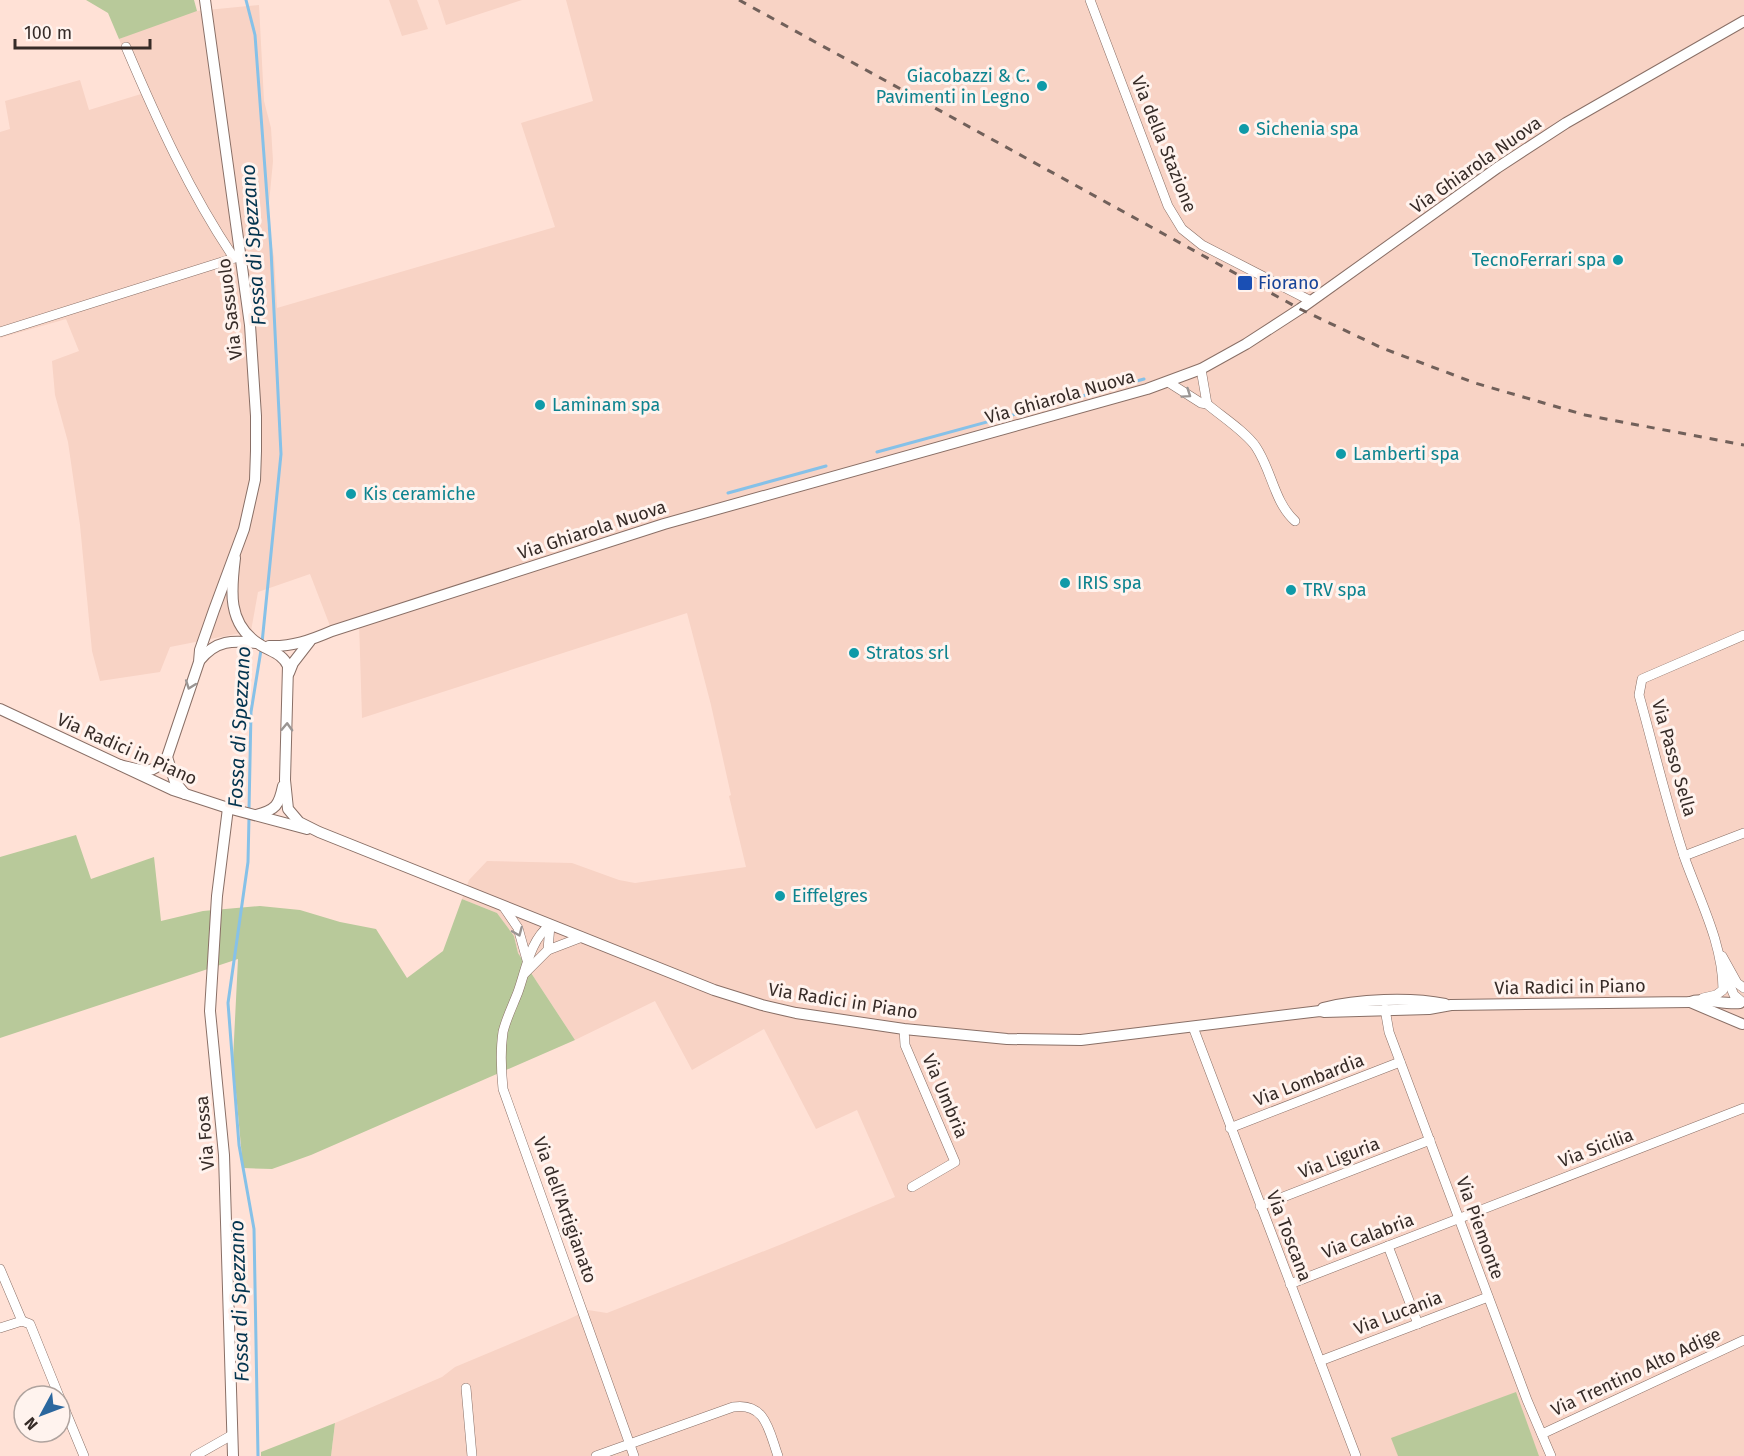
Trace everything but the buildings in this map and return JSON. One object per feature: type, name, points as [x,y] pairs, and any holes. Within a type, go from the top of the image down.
[{"type":"street","name":"Via Sassuolo","points":[[199,662],[200,650],[244,529],[252,497],[256,451],[250,325],[237,257],[205,0]]},
{"type":"street","name":"Via della Stazione","points":[[1090,0],[1168,206],[1182,229],[1202,245],[1311,301]]},
{"type":"street","name":"Via Ghiarola Nuova","points":[[277,649],[310,641],[332,631],[664,524],[968,440],[1168,382],[1200,369],[1246,344],[1311,301],[1497,168],[1566,123],[1744,21]]},
{"type":"street","points":[[0,332],[237,257],[219,236],[187,178],[158,121],[126,47]]},
{"type":"street","points":[[1200,369],[1207,404]]},
{"type":"street","points":[[1168,382],[1201,403],[1207,404],[1256,447],[1286,513],[1295,521]]},
{"type":"street","points":[[234,558],[231,585],[232,608],[239,624],[254,641]]},
{"type":"street","name":"Via Passo Sella","points":[[1741,1001],[1734,995],[1723,970],[1684,856],[1639,695],[1642,679],[1744,635]]},
{"type":"street","points":[[120,765],[144,771],[160,766],[166,757],[199,662],[208,650],[228,641],[254,641],[277,649],[285,659],[290,673]]},
{"type":"street","points":[[310,641],[293,663],[290,673],[285,780],[290,812],[299,822],[313,830]]},
{"type":"street","name":"Via Radici in Piano","points":[[0,709],[173,790],[228,808],[313,830],[714,990],[762,1005],[904,1029],[1007,1039],[1081,1040],[1320,1011]]},
{"type":"street","points":[[166,757],[175,782],[186,794]]},
{"type":"street","points":[[261,815],[277,805],[285,780]]},
{"type":"street","name":"Via Fossa","points":[[228,808],[218,896],[210,1011],[224,1155],[233,1456]]},
{"type":"street","points":[[1684,856],[1744,833]]},
{"type":"street","name":"Via dell'Artigianato","points":[[503,906],[518,928],[527,960]]},
{"type":"street","points":[[548,950],[550,925]]},
{"type":"street","name":"Via dell'Artigianato","points":[[550,925],[540,935],[527,960],[525,973],[504,1030],[500,1062],[503,1089],[634,1456]]},
{"type":"street","name":"Via dell'Artigianato","points":[[525,973],[548,950],[582,937]]},
{"type":"street","name":"Via Passo Sella","points":[[1718,951],[1737,983],[1744,988]]},
{"type":"street","points":[[1694,1000],[1716,995],[1723,990],[1723,970]]},
{"type":"street","points":[[1320,1011],[1322,1008],[1339,1004],[1359,1002],[1423,1000],[1451,1005]]},
{"type":"street","points":[[1385,1009],[1391,1005],[1417,1005],[1423,1000]]},
{"type":"street","points":[[1694,1000],[1743,1025]]},
{"type":"street","points":[[1741,1001],[1738,1016],[1743,1025]]},
{"type":"street","name":"Via Radici in Piano","points":[[1451,1005],[1741,1001]]},
{"type":"street","points":[[1359,1002],[1365,1006],[1381,1006],[1385,1009]]},
{"type":"street","points":[[1320,1011],[1429,1009],[1451,1005]]},
{"type":"street","name":"Via Piemonte","points":[[1385,1009],[1389,1032],[1400,1062],[1527,1400],[1551,1456]]},
{"type":"street","name":"Via Toscana","points":[[1193,1027],[1356,1456]]},
{"type":"street","name":"Via Umbria","points":[[904,1029],[905,1045],[955,1162],[912,1187]]},
{"type":"street","name":"Via Lombardia","points":[[1230,1128],[1400,1062]]},
{"type":"street","name":"Via Sicilia","points":[[1459,1219],[1744,1108]]},
{"type":"street","name":"Via Liguria","points":[[1260,1206],[1430,1140]]},
{"type":"street","name":"Via Calabria","points":[[1290,1284],[1459,1219]]},
{"type":"street","points":[[1388,1246],[1418,1324]]},
{"type":"street","points":[[0,1269],[22,1321]]},
{"type":"street","name":"Via Lucania","points":[[1320,1361],[1488,1297]]},
{"type":"street","points":[[0,1329],[22,1321],[30,1324],[55,1384]]},
{"type":"street","name":"Via Trentino Alto Adige","points":[[1542,1434],[1744,1340]]},
{"type":"street","points":[[466,1388],[472,1456]]},
{"type":"street","points":[[596,1456],[744,1405],[757,1410],[766,1424],[778,1456]]},
{"type":"street","points":[[72,1426],[84,1456]]},
{"type":"street","points":[[195,1456],[232,1435]]},
{"type":"shaded area","points":[[389,0],[417,0],[428,29],[402,36]]},
{"type":"shaded area","points":[[438,0],[522,0],[446,25]]},
{"type":"shaded area","points":[[566,0],[1744,0],[1744,1456],[331,1456],[335,1423],[442,1377],[455,1367],[588,1310],[607,1313],[895,1197],[857,1110],[816,1129],[764,1029],[692,1070],[655,1001],[575,1040],[518,953],[514,936],[497,913],[462,899],[469,880],[487,861],[572,863],[619,880],[635,883],[746,867],[711,705],[687,613],[362,718],[359,622],[332,631],[310,574],[258,592],[251,631],[170,647],[160,672],[100,681],[92,651],[80,525],[68,442],[55,395],[52,361],[79,351],[66,319],[0,338],[0,132],[10,129],[5,101],[80,80],[89,110],[141,94],[119,39],[186,12],[259,5],[264,101],[271,128],[273,161],[267,224],[274,257],[277,308],[555,227],[521,123],[593,101]]},
{"type":"green space","points":[[86,0],[194,0],[197,11],[119,39],[108,13]]},
{"type":"green space","points":[[76,835],[91,879],[154,857],[161,921],[203,911],[260,906],[300,910],[340,922],[376,929],[407,978],[443,951],[462,899],[497,913],[514,936],[518,953],[575,1040],[311,1155],[272,1169],[243,1168],[233,1060],[238,959],[0,1038],[0,857]]},
{"type":"green space","points":[[1516,1392],[1539,1456],[1398,1456],[1391,1438]]},
{"type":"green space","points":[[335,1423],[331,1456],[261,1456],[261,1452]]},
{"type":"waterway","name":"Fossa di Spezzano","points":[[246,0],[255,35],[271,250],[281,454],[262,643]]},
{"type":"waterway","points":[[877,452],[1144,379]]},
{"type":"waterway","points":[[728,493],[826,466]]},
{"type":"waterway","name":"Fossa di Spezzano","points":[[249,810],[251,712],[261,650]]},
{"type":"waterway","name":"Fossa di Spezzano","points":[[249,817],[248,862],[228,1003],[239,1145],[254,1229],[258,1456]]},
{"type":"railway","points":[[739,0],[1300,309],[1382,348],[1475,383],[1585,415],[1744,445]]},
{"type":"place","name":"Giacobazzi & C. Pavimenti in Legno","points":[[1042,86]]},
{"type":"place","name":"Sichenia spa","points":[[1244,129]]},
{"type":"place","name":"TecnoFerrari spa","points":[[1618,260]]},
{"type":"place","name":"Fiorano","points":[[1245,283]]},
{"type":"place","name":"Laminam spa","points":[[540,405]]},
{"type":"place","name":"Lamberti spa","points":[[1341,454]]},
{"type":"place","name":"Kis ceramiche","points":[[351,494]]},
{"type":"place","name":"IRIS spa","points":[[1065,583]]},
{"type":"place","name":"TRV spa","points":[[1291,590]]},
{"type":"place","name":"Stratos srl","points":[[854,653]]},
{"type":"place","name":"Eiffelgres","points":[[780,896]]}]
